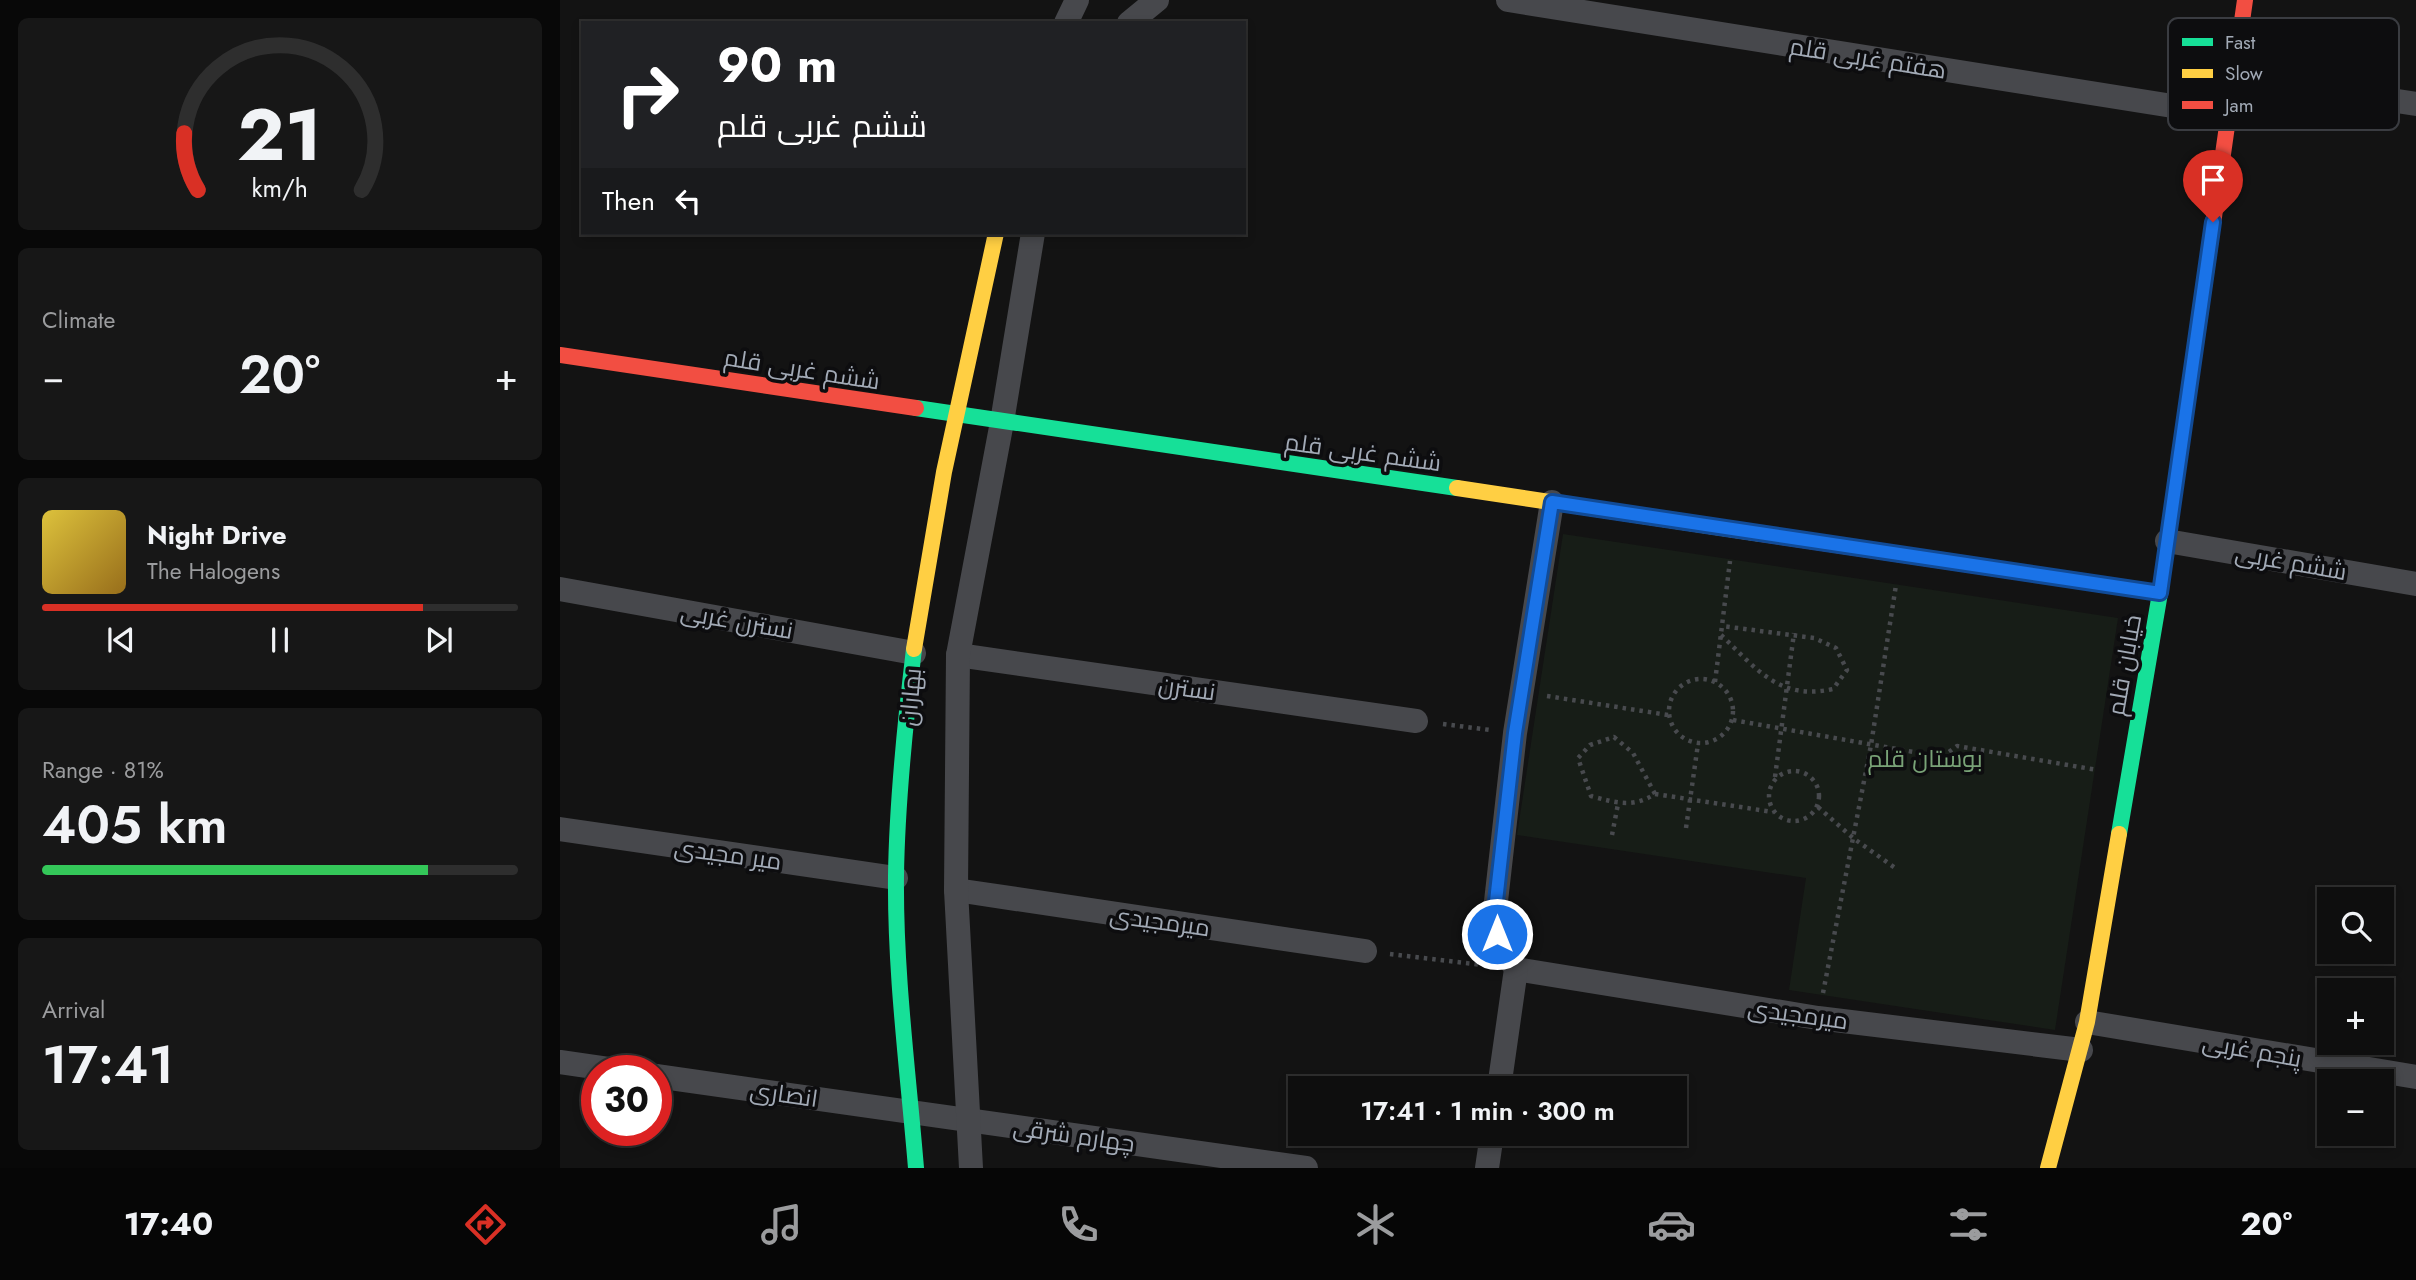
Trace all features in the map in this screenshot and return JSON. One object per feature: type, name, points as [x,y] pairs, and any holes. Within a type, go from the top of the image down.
[{"type":"street","points":[[1067,21],[1077,0]]},
{"type":"street","points":[[1131,21],[1157,0]]},
{"type":"street","name":"هفتم غربی قلم","points":[[1508,0],[2168,105]]},
{"type":"street","name":"خیابان قلم","points":[[2242,18],[2245,0]]},
{"type":"street","name":"خیابان قلم","points":[[2048,1168],[2087,1022],[2160,593],[2227,130]]},
{"type":"street","name":"بهاران","points":[[916,1168],[901,999],[896,878],[914,653],[955,415],[996,235]]},
{"type":"street","name":"بهاران","points":[[971,1168],[956,890],[958,655],[1002,422],[1033,235]]},
{"type":"street","name":"ششم غربی قلم","points":[[560,355],[2160,593]]},
{"type":"street","points":[[1501,1076],[1516,969],[1501,944],[1494,919],[1515,733],[1552,502]]},
{"type":"street","name":"ششم غربی","points":[[2167,541],[2416,583]]},
{"type":"street","name":"نسترن غربی","points":[[560,589],[914,653]]},
{"type":"street","name":"نسترن","points":[[958,655],[1416,720]]},
{"type":"street","name":"میر مجیدی","points":[[560,830],[896,878]]},
{"type":"street","name":"میرمجیدی","points":[[956,890],[1365,951]]},
{"type":"street","name":"میرمجیدی","points":[[1516,969],[1818,1018],[2081,1050]]},
{"type":"street","name":"پنجم غربی","points":[[2087,1022],[2416,1077]]},
{"type":"street","points":[[560,1062],[581,1065]]},
{"type":"street","name":"انصاری","points":[[672,1078],[967,1120]]},
{"type":"street","name":"چهارم شرقی","points":[[967,1120],[1306,1168]]},
{"type":"street","points":[[1487,1168],[1490,1146]]},
{"type":"path","points":[[1715,682],[1734,530]]},
{"type":"path","points":[[1818,1018],[1871,745],[1900,554]]},
{"type":"path","points":[[1721,635],[1761,673],[1787,689],[1808,694],[1833,689],[1847,670],[1836,648],[1814,638],[1794,633],[1722,626]]},
{"type":"path","points":[[1773,812],[1768,794],[1775,778],[1794,633]]},
{"type":"path","points":[[1692,680],[1715,682],[1731,697],[1733,720],[1720,738],[1698,744],[1678,735],[1668,715],[1674,692],[1692,680]]},
{"type":"path","points":[[1522,693],[1668,715]]},
{"type":"path","points":[[1416,720],[1515,733]]},
{"type":"path","points":[[1733,720],[1941,757],[1957,746],[2127,775]]},
{"type":"path","points":[[1655,794],[1633,753],[1614,737],[1590,745],[1578,758],[1591,796],[1618,804],[1639,804],[1655,794],[1773,812],[1788,822],[1805,820],[1818,807],[1820,790],[1809,775],[1792,770],[1775,778]]},
{"type":"path","points":[[1686,828],[1698,744]]},
{"type":"path","points":[[1612,835],[1618,804]]},
{"type":"path","points":[[1818,807],[1853,838],[1898,870]]},
{"type":"path","points":[[1365,951],[1516,969]]},
{"type":"green space","name":"بوستان قلم","points":[[1563,534],[2118,618],[2055,1030],[1789,990],[1806,878],[1517,835]]},
{"type":"traffic: fast","points":[[2119,834],[2160,593],[2208,259]]},
{"type":"traffic: fast","points":[[916,408],[1457,488]]},
{"type":"traffic: fast","points":[[914,649],[898,819],[896,913],[916,1168]]},
{"type":"traffic: slow","points":[[914,649],[944,472],[996,235]]},
{"type":"traffic: slow","points":[[1457,488],[1762,534]]},
{"type":"traffic: slow","points":[[2048,1168],[2087,1022],[2119,834]]},
{"type":"traffic: jam","points":[[2242,18],[2245,0]]},
{"type":"traffic: jam","points":[[2208,259],[2226,130]]},
{"type":"traffic: jam","points":[[560,355],[916,408]]},
{"type":"traffic: jam","points":[[1762,534],[2160,593]]},
{"type":"route","points":[[1497,934],[1494,919],[1515,733],[1552,502],[2160,593],[2213,222]]}]
